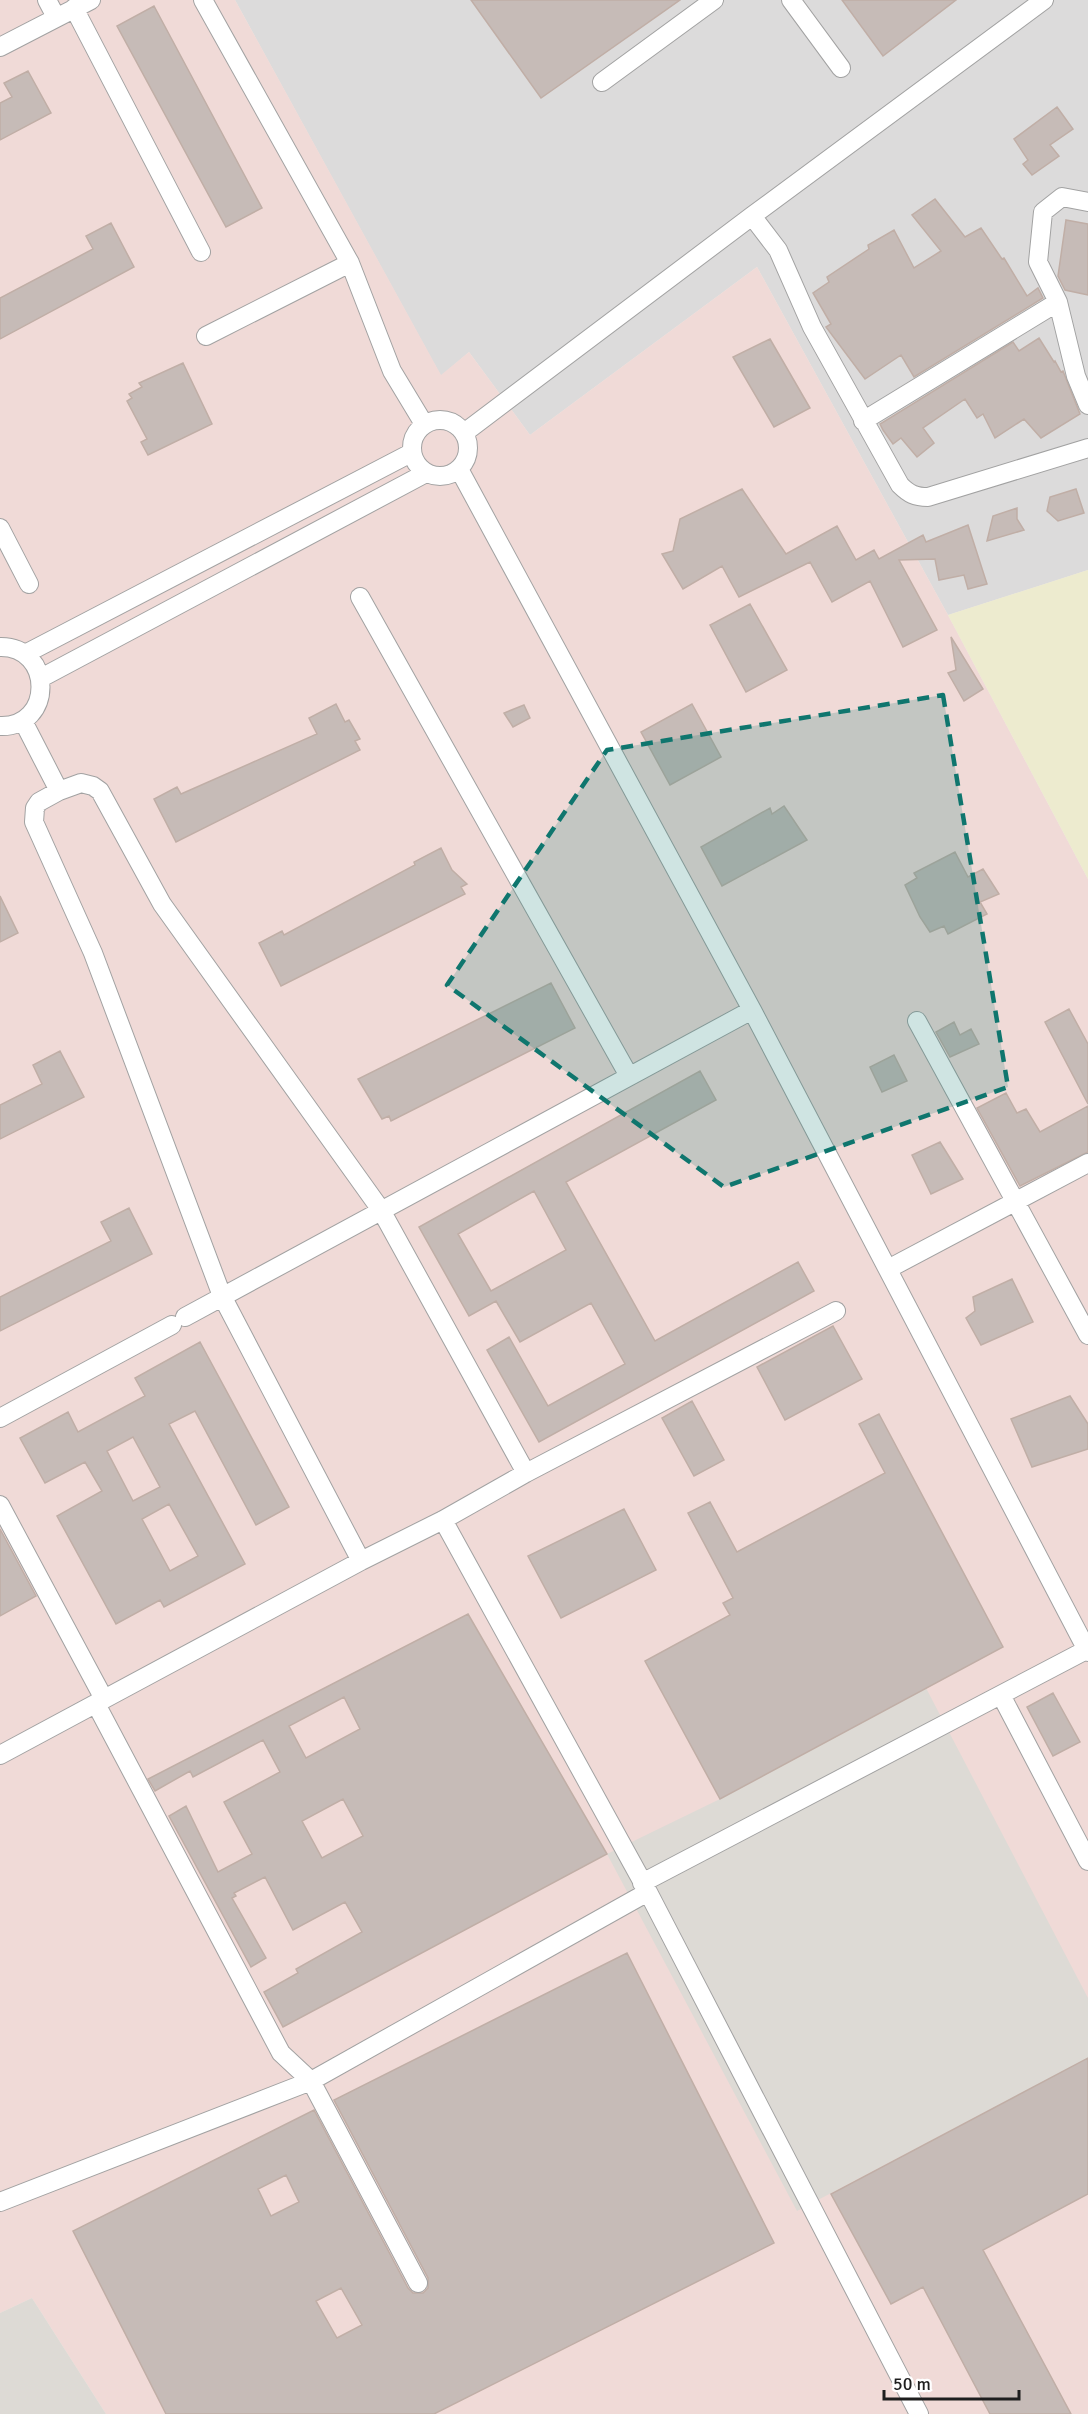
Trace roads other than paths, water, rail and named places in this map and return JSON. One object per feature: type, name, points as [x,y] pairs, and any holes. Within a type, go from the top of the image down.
[{"type":"street","points":[[47,0],[56,17]]},
{"type":"street","points":[[0,47],[91,0]]},
{"type":"street","points":[[203,0],[350,263],[392,371],[424,424]]},
{"type":"street","points":[[602,82],[714,0]]},
{"type":"street","points":[[791,0],[841,68]]},
{"type":"street","points":[[464,433],[1044,0]]},
{"type":"street","points":[[74,8],[201,252]]},
{"type":"street","points":[[1088,202],[1062,197],[1043,212],[1038,262],[1058,303],[1077,376],[1088,405]]},
{"type":"street","points":[[752,216],[778,250],[812,327],[863,422],[900,485],[908,494],[917,497],[940,494],[1088,448]]},
{"type":"street","points":[[206,336],[350,263]]},
{"type":"street","points":[[863,422],[1058,303]]},
{"type":"street","points":[[441,420],[458,426],[464,433],[468,452],[465,462],[450,475],[440,477],[426,473],[415,462],[411,453],[411,442],[416,432],[424,424],[441,420]]},
{"type":"street","points":[[25,654],[411,453]]},
{"type":"street","points":[[0,2202],[312,2080],[645,1888],[1088,1650],[752,1010],[459,469]]},
{"type":"street","points":[[41,678],[426,473]]},
{"type":"street","points":[[0,528],[29,584]]},
{"type":"street","points":[[360,597],[629,1076]]},
{"type":"street","points":[[0,647],[16,649],[25,654],[38,669],[41,678],[40,698],[30,714],[23,721],[14,725],[0,726]]},
{"type":"street","points":[[23,721],[59,791]]},
{"type":"street","points":[[362,1561],[222,1296],[93,953],[34,822],[35,808],[39,802],[59,791],[81,783],[93,786],[100,791],[162,904],[381,1210],[526,1473]]},
{"type":"street","points":[[0,1418],[752,1010]]},
{"type":"street","points":[[917,1021],[1088,1335]]},
{"type":"street","points":[[888,1269],[1088,1163]]},
{"type":"street","points":[[0,1755],[443,1520],[526,1473],[836,1311]]},
{"type":"street","points":[[0,1505],[282,2053],[312,2080],[418,2283]]},
{"type":"street","points":[[443,1520],[645,1888],[918,2414]]},
{"type":"street","points":[[1001,1695],[1088,1861]]}]
